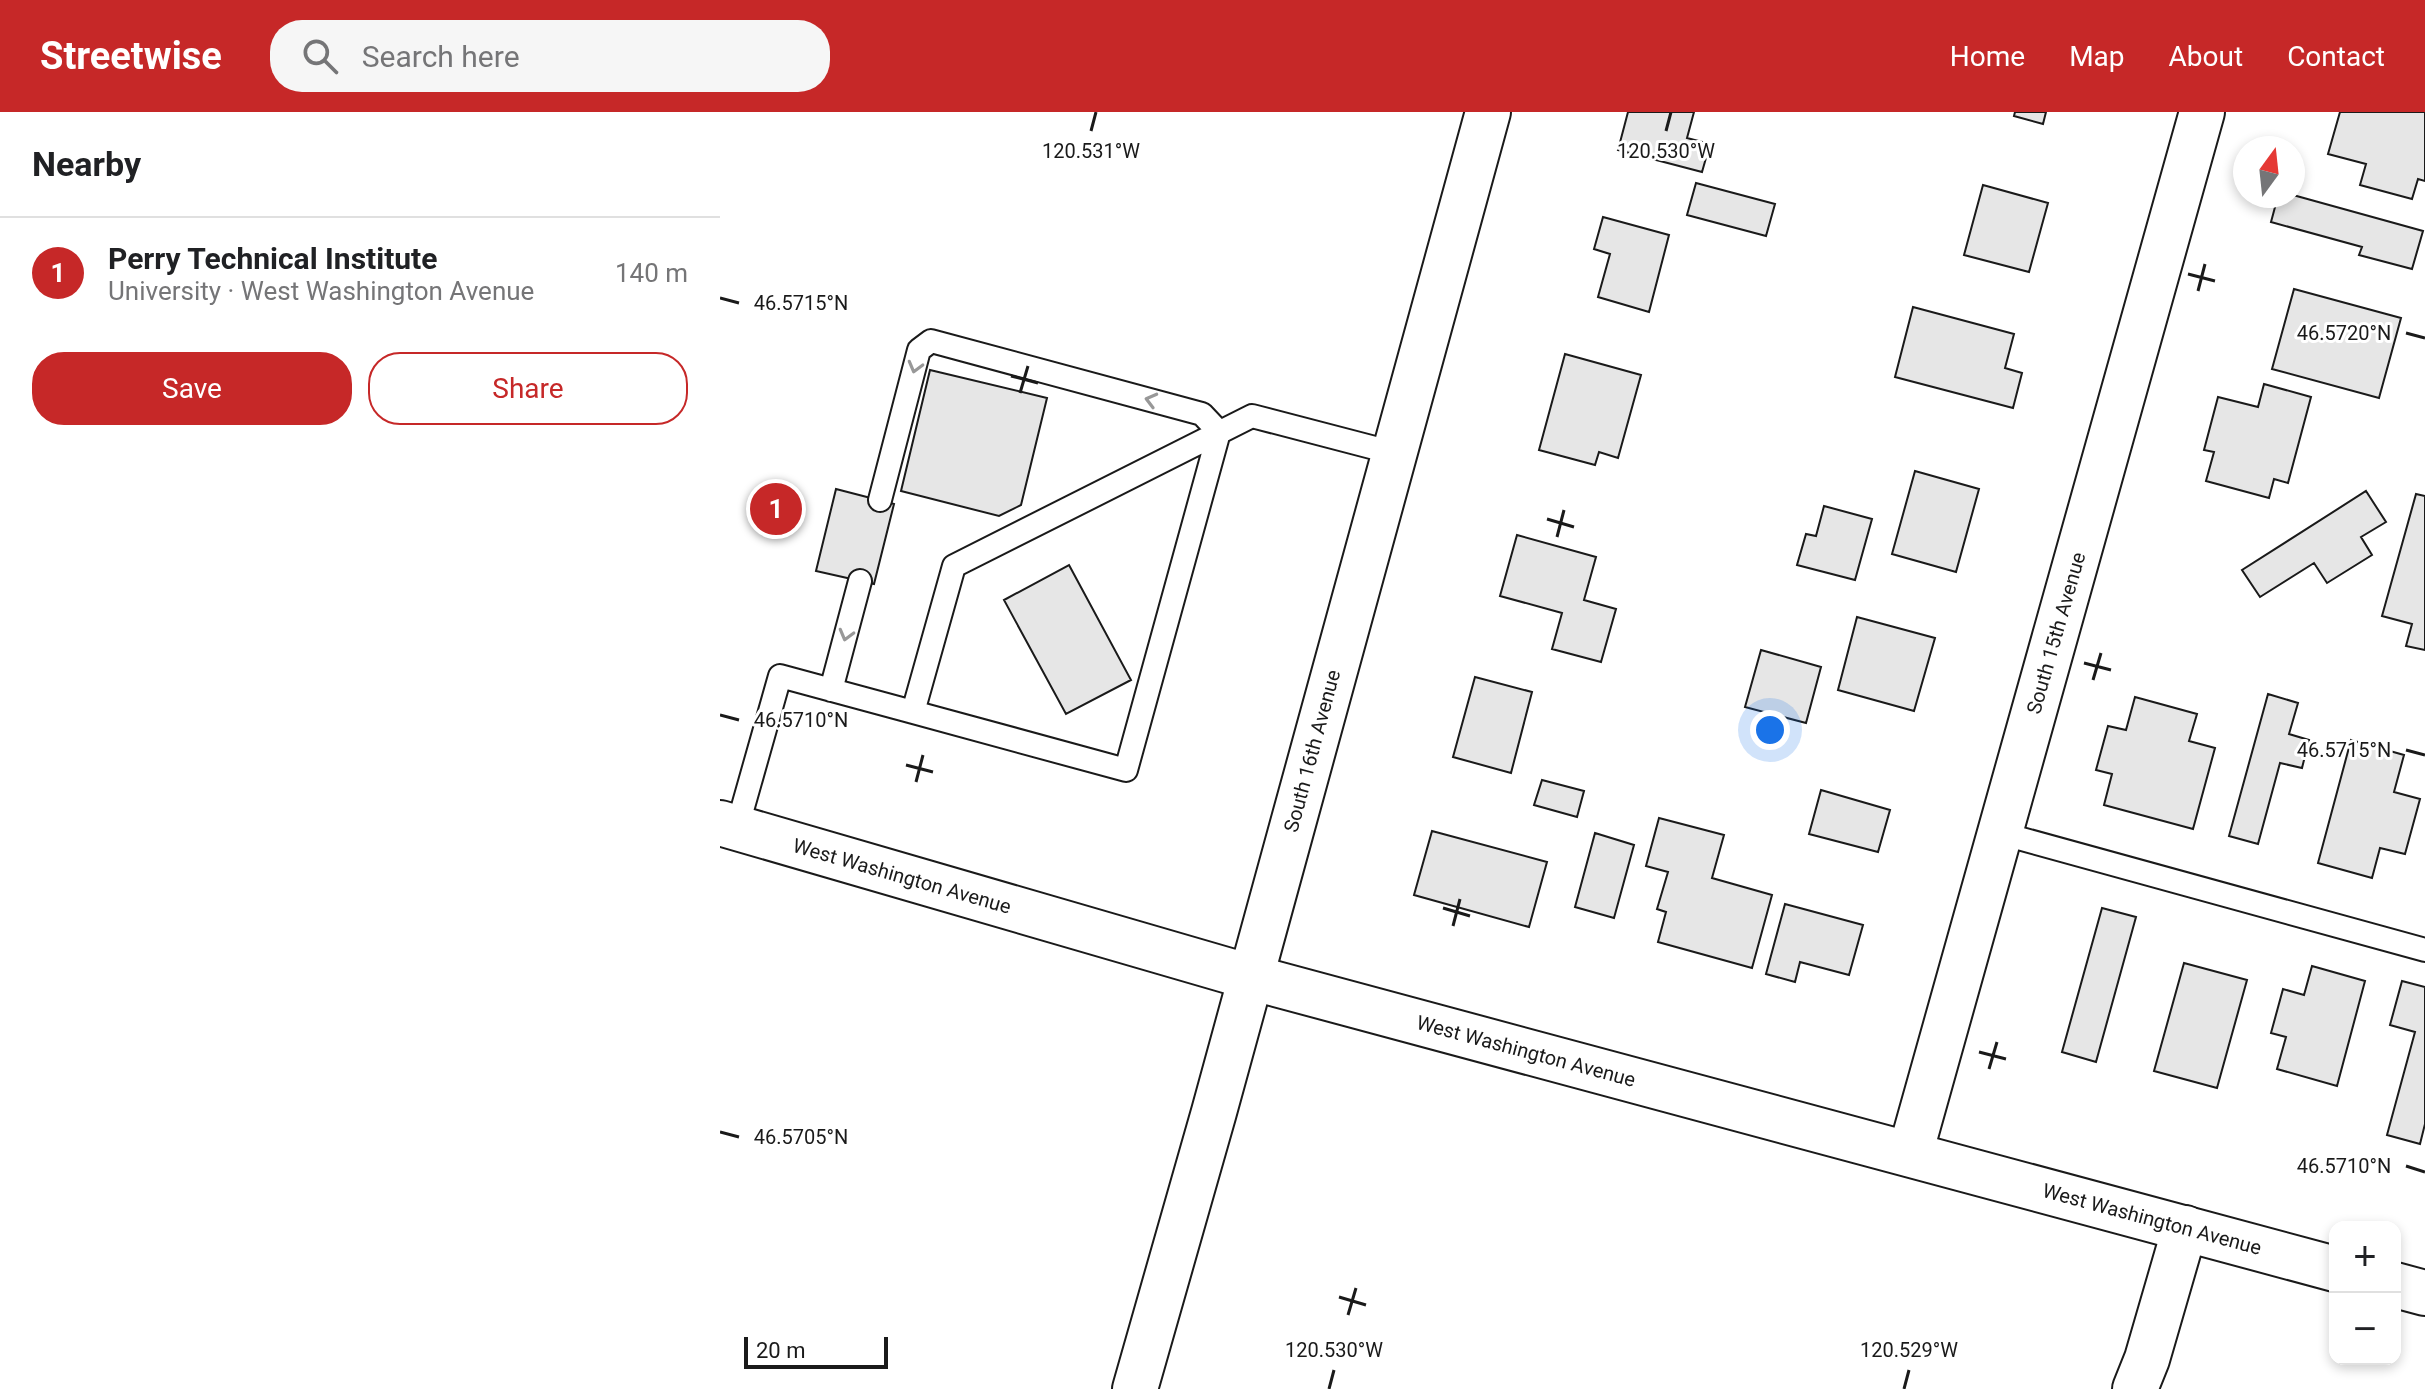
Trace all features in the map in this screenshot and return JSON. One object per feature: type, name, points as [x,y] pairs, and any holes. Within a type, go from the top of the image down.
[{"type":"main road","name":"South 16th Avenue","points":[[1135,1389],[1488,112]]},
{"type":"main road","name":"South 15th Avenue","points":[[1910,1154],[2202,112]]},
{"type":"main road","name":"West Washington Avenue","points":[[729,825],[1250,977],[2329,1267]]},
{"type":"main road","points":[[2135,1389],[2185,1228]]},
{"type":"main road","points":[[2401,1287],[2425,1293]]},
{"type":"lane","points":[[880,500],[919,350],[931,341],[1202,414],[1219,432]]},
{"type":"lane","points":[[913,712],[954,566],[1252,416],[1394,453]]},
{"type":"lane","points":[[729,825],[780,676],[1126,770],[1219,432]]},
{"type":"lane","points":[[831,690],[860,581]]},
{"type":"lane","points":[[2000,833],[2425,950]]},
{"type":"building","points":[[1628,112],[1694,112],[1687,138],[1710,144],[1702,172],[1618,150]]},
{"type":"building","points":[[2015,112],[2046,112],[2043,124],[2014,116]]},
{"type":"building","points":[[2340,112],[2425,112],[2425,181],[2418,179],[2412,199],[2360,185],[2366,164],[2328,154]]},
{"type":"building","points":[[1696,183],[1775,204],[1766,236],[1687,215]]},
{"type":"building","points":[[1983,185],[2048,203],[2029,272],[1964,255]]},
{"type":"building","points":[[2305,198],[2423,231],[2412,269],[2359,255],[2362,247],[2271,222],[2275,208],[2305,208]]},
{"type":"building","points":[[1603,217],[1669,235],[1649,312],[1598,297],[1610,254],[1594,249]]},
{"type":"building","points":[[2294,289],[2401,318],[2379,398],[2272,369]]},
{"type":"building","points":[[1913,307],[2014,334],[2005,368],[2022,373],[2013,408],[1895,377]]},
{"type":"building","points":[[1565,354],[1641,375],[1618,458],[1599,452],[1595,465],[1539,450]]},
{"type":"building","points":[[930,370],[1047,398],[1021,505],[999,516],[901,491]]},
{"type":"building","points":[[2264,384],[2311,397],[2288,483],[2274,479],[2269,498],[2206,481],[2214,452],[2204,450],[2218,397],[2258,407]]},
{"type":"building","points":[[1915,471],[1979,489],[1956,572],[1892,554]]},
{"type":"building","points":[[836,489],[894,504],[874,584],[816,571]]},
{"type":"building","points":[[2366,491],[2386,522],[2361,537],[2372,555],[2327,583],[2314,563],[2260,597],[2242,570]]},
{"type":"building","points":[[2416,494],[2425,496],[2425,650],[2406,646],[2412,624],[2382,616]]},
{"type":"building","points":[[1824,506],[1872,519],[1855,580],[1797,565],[1806,534],[1816,536]]},
{"type":"building","points":[[1517,535],[1596,557],[1584,600],[1616,609],[1601,662],[1552,649],[1562,613],[1500,596]]},
{"type":"building","points":[[1069,565],[1131,680],[1066,714],[1004,600]]},
{"type":"building","points":[[1857,617],[1935,638],[1914,711],[1838,690]]},
{"type":"building","points":[[1761,650],[1821,667],[1806,723],[1745,707]]},
{"type":"building","points":[[1475,677],[1532,692],[1511,773],[1453,757]]},
{"type":"building","points":[[2268,694],[2298,703],[2289,734],[2309,740],[2302,768],[2280,763],[2258,844],[2229,836]]},
{"type":"building","points":[[2135,697],[2197,714],[2189,741],[2215,748],[2193,829],[2104,805],[2112,774],[2096,770],[2108,726],[2126,730]]},
{"type":"building","points":[[2351,740],[2404,755],[2394,792],[2420,799],[2405,854],[2380,848],[2372,878],[2318,863]]},
{"type":"building","points":[[1542,780],[1584,791],[1577,817],[1534,805]]},
{"type":"building","points":[[1821,790],[1890,810],[1878,852],[1809,834]]},
{"type":"building","points":[[1659,818],[1724,835],[1712,878],[1772,895],[1752,968],[1658,942],[1666,912],[1657,909],[1668,872],[1646,866]]},
{"type":"building","points":[[1432,831],[1547,862],[1529,927],[1414,895]]},
{"type":"building","points":[[1595,833],[1634,845],[1614,918],[1575,907]]},
{"type":"building","points":[[1785,904],[1863,925],[1849,975],[1800,962],[1795,982],[1766,974]]},
{"type":"building","points":[[2102,908],[2136,917],[2096,1062],[2062,1052]]},
{"type":"building","points":[[2184,963],[2247,980],[2217,1088],[2154,1071]]},
{"type":"building","points":[[2312,966],[2365,981],[2337,1086],[2277,1069],[2286,1037],[2271,1033],[2283,989],[2304,995]]},
{"type":"building","points":[[2402,981],[2425,987],[2425,1124],[2420,1144],[2387,1135],[2415,1032],[2390,1025]]},
{"type":"place","name":"Perry Technical Institute","points":[[776,509]]}]
